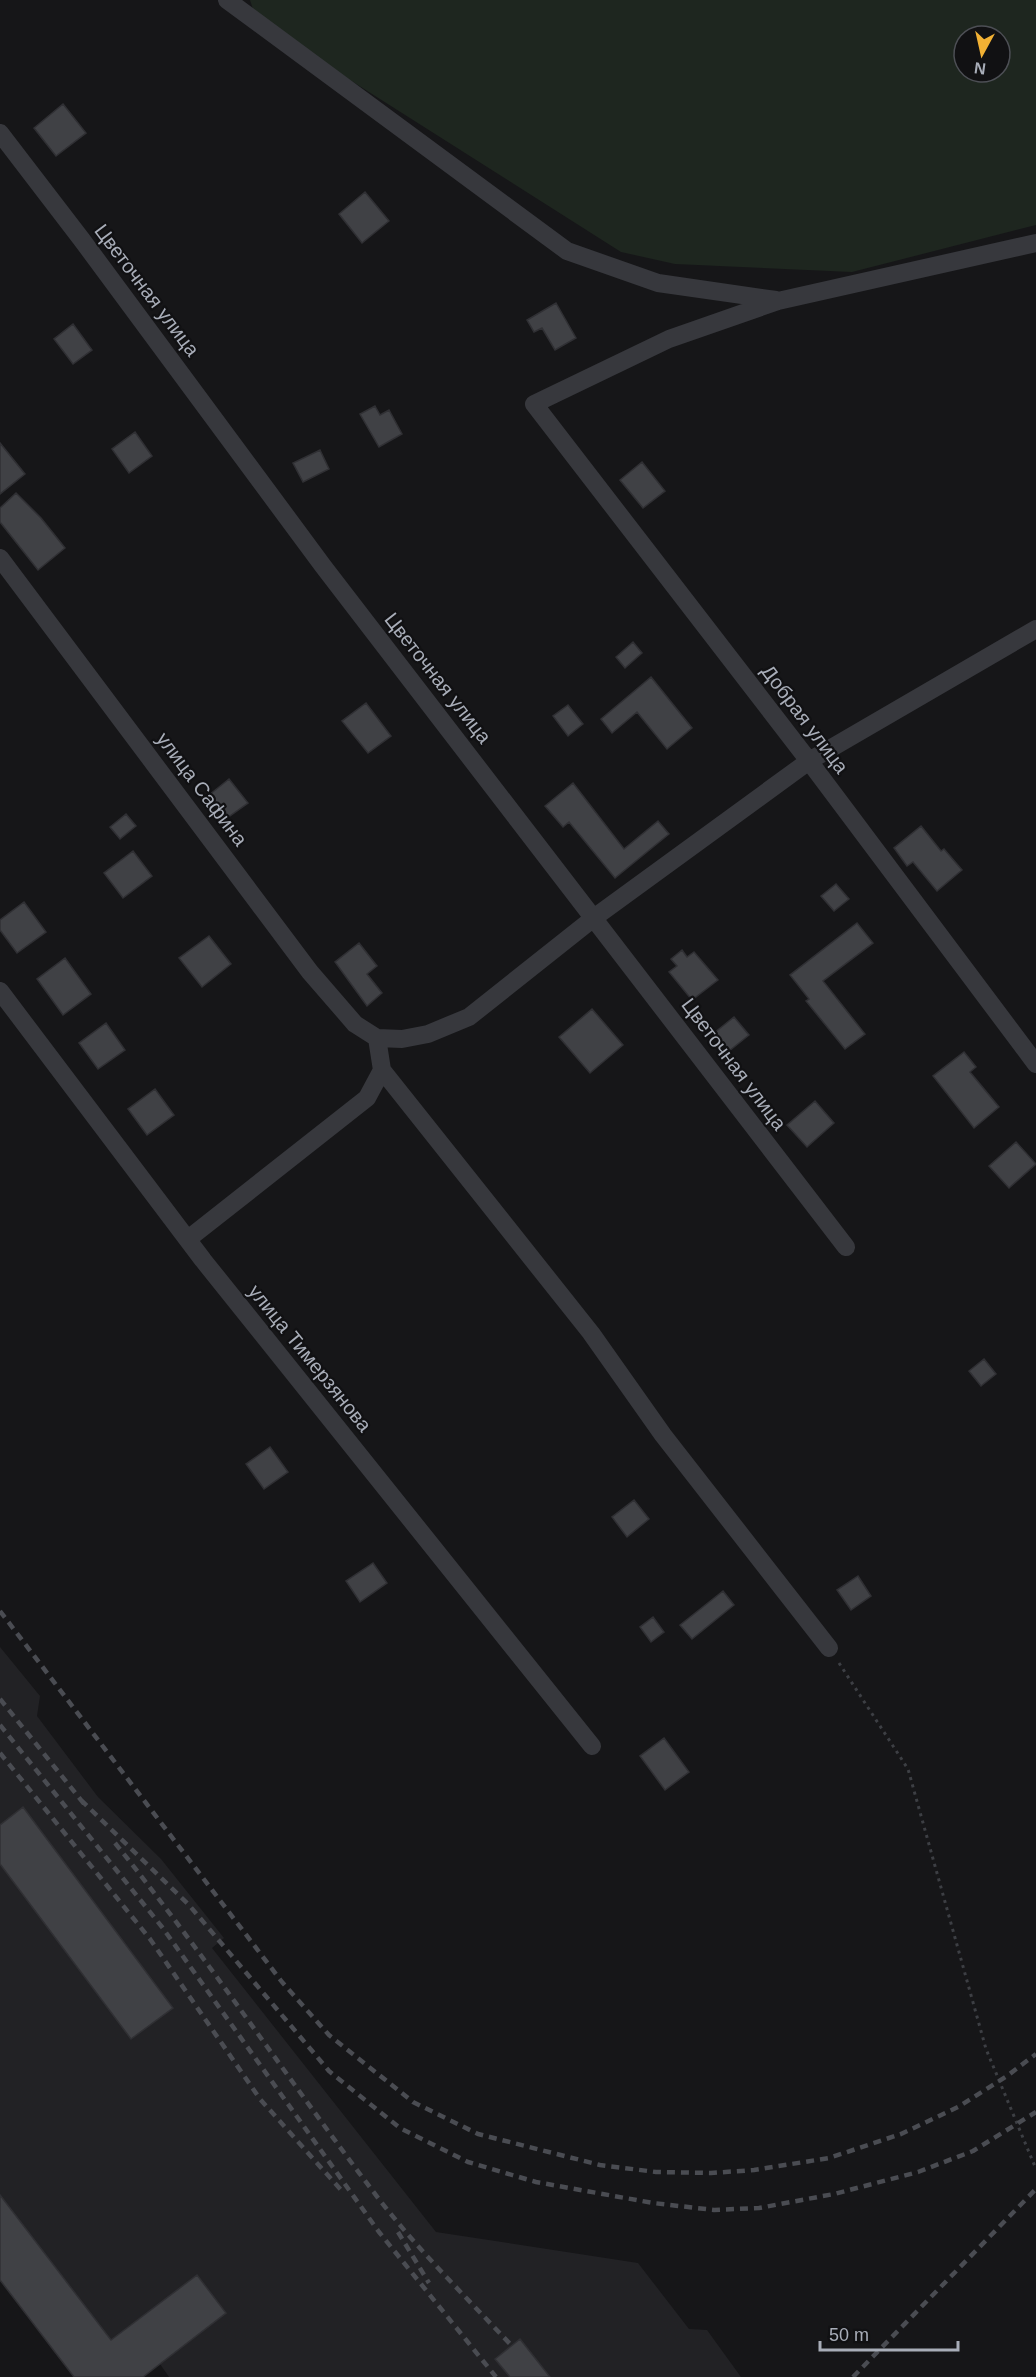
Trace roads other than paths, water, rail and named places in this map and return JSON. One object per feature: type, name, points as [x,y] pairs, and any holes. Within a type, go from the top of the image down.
[{"type":"street","points":[[227,0],[567,251],[658,283],[778,301],[1036,243]]},
{"type":"street","name":"Цветочная улица","points":[[0,133],[323,566],[595,917],[846,1247]]},
{"type":"street","name":"Добрая улица","points":[[778,301],[669,339],[534,404],[809,761],[1036,1064]]},
{"type":"street","name":"улица Сафина","points":[[0,558],[310,972],[355,1024],[377,1038]]},
{"type":"street","points":[[829,1648],[663,1435],[591,1333],[382,1070],[377,1038],[402,1039],[429,1034],[469,1017],[595,917],[809,761],[1036,629]]},
{"type":"street","name":"улица Тимерзянова","points":[[0,991],[188,1239],[592,1746]]},
{"type":"street","points":[[188,1239],[367,1098],[382,1070]]},
{"type":"railway","points":[[0,1611],[282,1982],[329,2035],[413,2102],[478,2134],[600,2165],[656,2172],[711,2173],[754,2170],[829,2158],[901,2134],[958,2107],[1007,2076],[1036,2054]]},
{"type":"railway","points":[[0,1699],[85,1805]]},
{"type":"railway","points":[[0,1725],[162,1927],[379,2232],[496,2377]]},
{"type":"railway","points":[[0,1753],[150,1939],[260,2099],[341,2190]]},
{"type":"railway","points":[[81,1800],[189,1905],[329,2071],[400,2128],[468,2162],[536,2182],[653,2203],[714,2210],[759,2208],[834,2194],[918,2172],[973,2151],[1036,2112]]},
{"type":"railway","points":[[115,1843],[181,1928],[388,2211],[512,2346]]},
{"type":"railway","points":[[853,2377],[1036,2189]]},
{"type":"railway","points":[[398,2232],[429,2283]]}]
